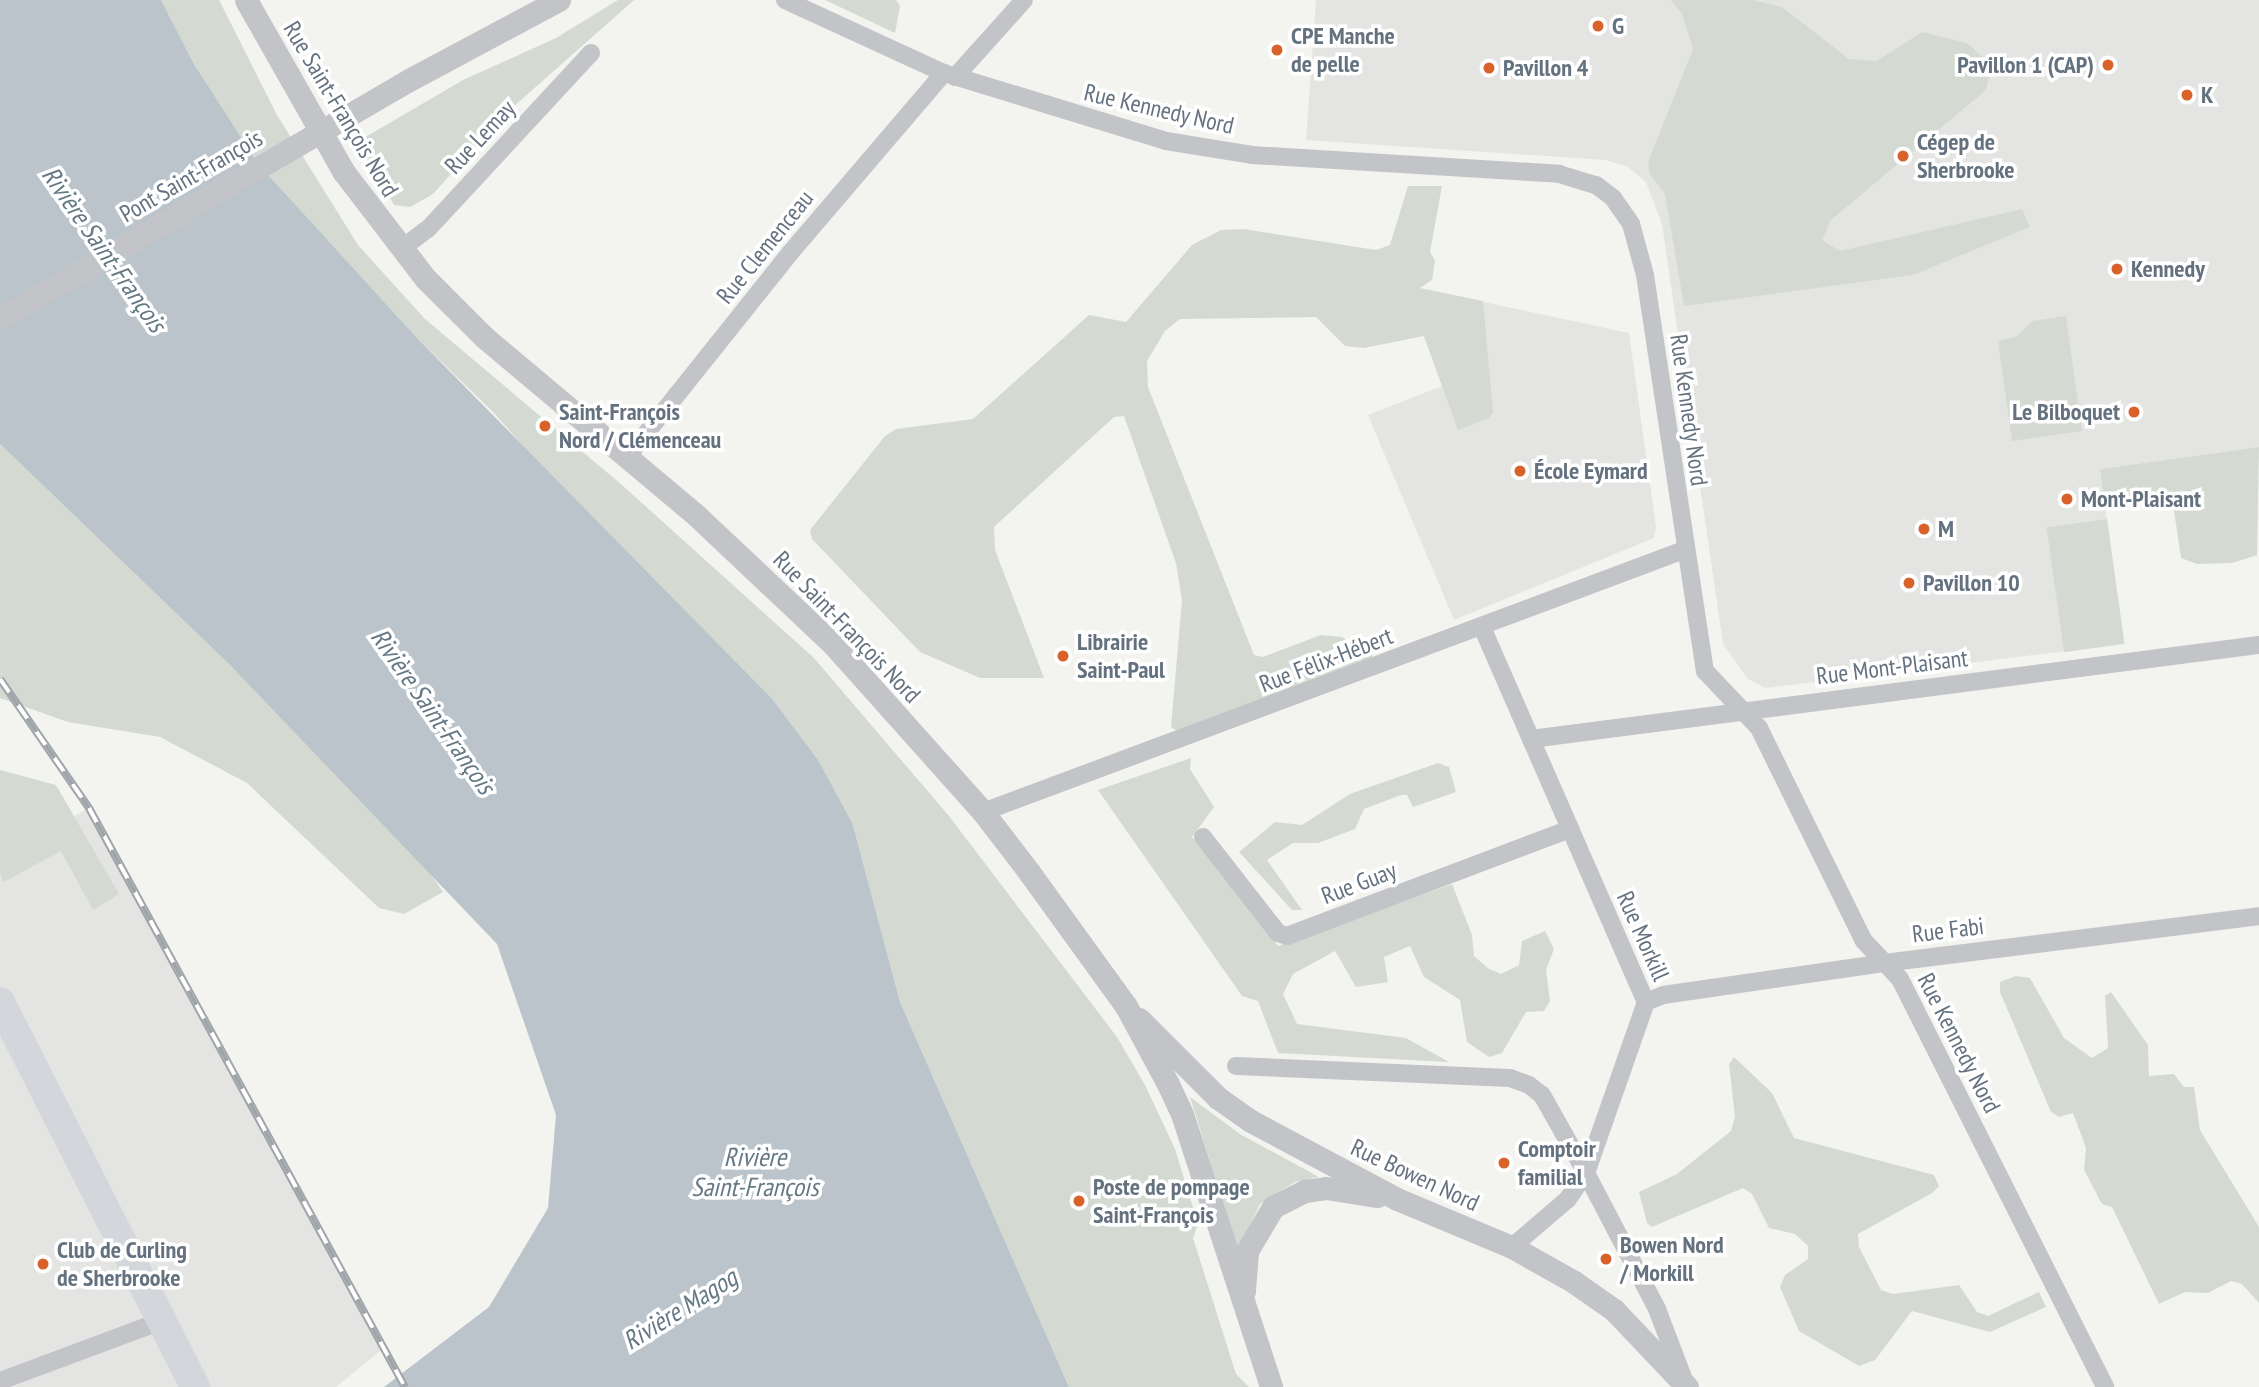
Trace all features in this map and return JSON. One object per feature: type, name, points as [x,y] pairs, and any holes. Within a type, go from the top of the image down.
[{"type":"main road","points":[[0,1002],[159,1322],[195,1387]]},
{"type":"street","name":"Rue Saint-François Nord","points":[[246,0],[343,171],[401,249],[484,337],[562,407],[628,456],[832,643],[983,812],[1126,1006],[1182,1114],[1271,1387]]},
{"type":"street","name":"Pont Saint-François","points":[[0,318],[409,80],[559,0]]},
{"type":"street","name":"Rue Kennedy Nord","points":[[785,0],[949,75],[1196,148],[1528,171],[1596,185],[1624,209],[1639,248],[1705,671],[1719,690],[1746,712],[1759,728],[1864,941],[1900,979],[2105,1387]]},
{"type":"street","name":"Rue Clemenceau","points":[[628,456],[790,253],[949,75],[1024,0]]},
{"type":"street","name":"Rue Lemay","points":[[401,249],[428,229],[591,52]]},
{"type":"street","name":"Rue Félix-Hébert","points":[[983,812],[1684,550]]},
{"type":"street","name":"Rue Morkill","points":[[1482,627],[1646,1002],[1586,1173],[1568,1199],[1512,1247]]},
{"type":"street","name":"Rue Mont-Plaisant","points":[[1531,739],[2259,645]]},
{"type":"street","name":"Rue Guay","points":[[1203,837],[1279,933],[1287,936],[1570,829]]},
{"type":"street","name":"Rue Fabi","points":[[1646,1002],[1663,995],[1884,963],[2259,916]]},
{"type":"street","name":"Rue Bowen Nord","points":[[1126,1006],[1218,1098],[1249,1120],[1397,1199],[1512,1247],[1614,1310],[1687,1386]]},
{"type":"street","name":"Rue Bowen Nord","points":[[1236,1066],[1510,1078],[1542,1095],[1657,1309],[1687,1386]]},
{"type":"street","points":[[1244,1307],[1247,1251],[1273,1207],[1305,1191],[1326,1188],[1397,1199]]},
{"type":"street","points":[[0,1381],[159,1322]]},
{"type":"shaded area","points":[[161,0],[219,0],[277,115],[358,245],[425,319],[622,485],[814,658],[949,816],[1117,1037],[1145,1085],[1175,1149],[1198,1224],[1193,1238],[1236,1374],[1249,1387],[1069,1387],[900,1002],[853,825],[494,413],[417,338],[257,164],[194,64]]},
{"type":"shaded area","points":[[618,0],[634,0],[504,115],[433,194],[410,207],[394,205],[357,142],[463,80],[556,38]]},
{"type":"shaded area","points":[[825,0],[896,0],[900,6],[895,33]]},
{"type":"shaded area","points":[[1316,0],[2259,0],[2259,447],[2100,469],[2124,644],[1765,688],[1748,679],[1723,644],[1662,224],[1646,182],[1628,167],[1606,160],[1306,140]]},
{"type":"shaded area","points":[[1671,0],[1752,0],[1782,7],[1849,59],[1877,61],[1922,32],[1967,43],[1991,65],[1986,90],[1831,220],[1822,240],[1840,251],[2022,209],[2030,227],[1913,275],[1684,306],[1665,194],[1650,174],[1648,162],[1693,49],[1682,14]]},
{"type":"shaded area","points":[[1408,186],[1442,186],[1430,252],[1435,261],[1432,280],[1420,288],[1483,301],[1493,412],[1489,418],[1458,430],[1424,336],[1364,348],[1345,346],[1316,317],[1180,319],[1165,331],[1147,361],[1148,387],[1254,655],[1263,657],[1321,635],[1342,637],[1372,655],[1372,659],[1177,731],[1171,727],[1182,600],[1176,563],[1124,416],[1114,417],[994,527],[995,550],[1044,678],[980,678],[920,652],[812,539],[810,530],[885,436],[896,429],[973,419],[1089,315],[1126,322],[1192,245],[1221,230],[1244,229],[1376,250],[1390,245]]},
{"type":"shaded area","name":"École Eymard","points":[[1405,285],[1629,333],[1656,527],[1654,538],[1454,620],[1368,415],[1442,386]]},
{"type":"shaded area","points":[[2066,316],[2082,431],[2012,441],[1998,341],[2016,337],[2032,321]]},
{"type":"shaded area","points":[[0,444],[231,666],[421,860],[443,892],[404,914],[379,908],[247,783],[160,737],[68,722],[0,698]]},
{"type":"shaded area","points":[[2259,447],[2257,555],[2232,563],[2197,564],[2181,558],[2173,504],[2104,500],[2100,469]]},
{"type":"shaded area","points":[[2107,519],[2125,644],[2064,652],[2047,527]]},
{"type":"shaded area","points":[[1191,758],[1190,769],[1214,807],[1192,837],[1278,946],[1452,884],[1472,935],[1474,956],[1489,969],[1501,974],[1519,965],[1522,941],[1545,931],[1554,949],[1546,970],[1550,1001],[1544,1011],[1526,1012],[1502,1053],[1489,1057],[1467,1042],[1460,1000],[1424,977],[1410,946],[1384,957],[1388,982],[1356,987],[1335,951],[1293,974],[1283,994],[1297,1024],[1406,1038],[1449,1062],[1278,1053],[1258,1001],[1242,996],[1098,790]]},
{"type":"shaded area","points":[[1438,763],[1449,767],[1456,792],[1413,807],[1407,795],[1401,795],[1364,809],[1355,829],[1318,843],[1293,843],[1267,860],[1302,910],[1292,910],[1239,852],[1275,822],[1302,825],[1350,794]]},
{"type":"shaded area","points":[[0,770],[56,785],[119,894],[93,910],[61,851],[4,882],[0,873]]},
{"type":"shaded area","points":[[89,808],[384,1348],[336,1387],[0,1387],[0,856]]},
{"type":"shaded area","points":[[2016,976],[2030,978],[2064,1038],[2092,1058],[2108,1048],[2105,996],[2111,992],[2148,1045],[2149,1076],[2174,1074],[2184,1087],[2194,1087],[2200,1130],[2259,1227],[2259,1303],[2242,1284],[2231,1281],[2208,1293],[2185,1292],[2159,1304],[2112,1207],[2102,1204],[2084,1170],[2086,1148],[2073,1113],[2059,1117],[2051,1112],[2000,992],[2000,982]]},
{"type":"shaded area","points":[[1734,1057],[1772,1093],[1794,1138],[1934,1175],[1939,1186],[1932,1193],[1858,1234],[1859,1247],[1881,1290],[1893,1294],[1959,1285],[1977,1312],[1988,1316],[2039,1292],[2046,1307],[1990,1332],[1912,1311],[1875,1360],[1859,1366],[1799,1331],[1780,1287],[1785,1275],[1808,1259],[1808,1246],[1795,1234],[1769,1228],[1752,1194],[1743,1188],[1652,1227],[1647,1223],[1639,1192],[1677,1174],[1731,1131],[1735,1117],[1729,1064]]},
{"type":"shaded area","points":[[1190,1097],[1240,1134],[1319,1177],[1295,1182],[1260,1204],[1238,1251]]},
{"type":"water","name":"Rivière Saint-François","points":[[0,0],[161,0],[194,64],[258,164],[417,338],[772,699],[818,760],[853,825],[900,1002],[1069,1387],[384,1387],[489,1307],[548,1208],[556,1115],[497,944],[231,666],[0,444]]},
{"type":"railway","points":[[0,679],[89,808],[405,1387]]},
{"type":"place","name":"G","points":[[1598,26]]},
{"type":"place","name":"CPE Manche de pelle","points":[[1277,50]]},
{"type":"place","name":"Pavillon 1 (CAP)","points":[[2108,65]]},
{"type":"place","name":"Pavillon 4","points":[[1489,68]]},
{"type":"place","name":"K","points":[[2187,95]]},
{"type":"place","name":"Cégep de Sherbrooke","points":[[1903,156]]},
{"type":"place","name":"Kennedy","points":[[2117,269]]},
{"type":"place","name":"Le Bilboquet","points":[[2134,412]]},
{"type":"place","name":"Saint-François Nord / Clémenceau","points":[[545,426]]},
{"type":"place","name":"École Eymard","points":[[1520,471]]},
{"type":"place","name":"Mont-Plaisant","points":[[2067,499]]},
{"type":"place","name":"M","points":[[1924,529]]},
{"type":"place","name":"Pavillon 10","points":[[1909,583]]},
{"type":"place","name":"Librairie Saint-Paul","points":[[1063,656]]},
{"type":"place","name":"Comptoir familial","points":[[1504,1163]]},
{"type":"place","name":"Poste de pompage Saint-François","points":[[1079,1201]]},
{"type":"place","name":"Bowen Nord / Morkill","points":[[1606,1259]]},
{"type":"place","name":"Club de Curling de Sherbrooke","points":[[43,1264]]},
{"type":"water label","name":"Rivière Magog","points":[[680,1309]]}]
